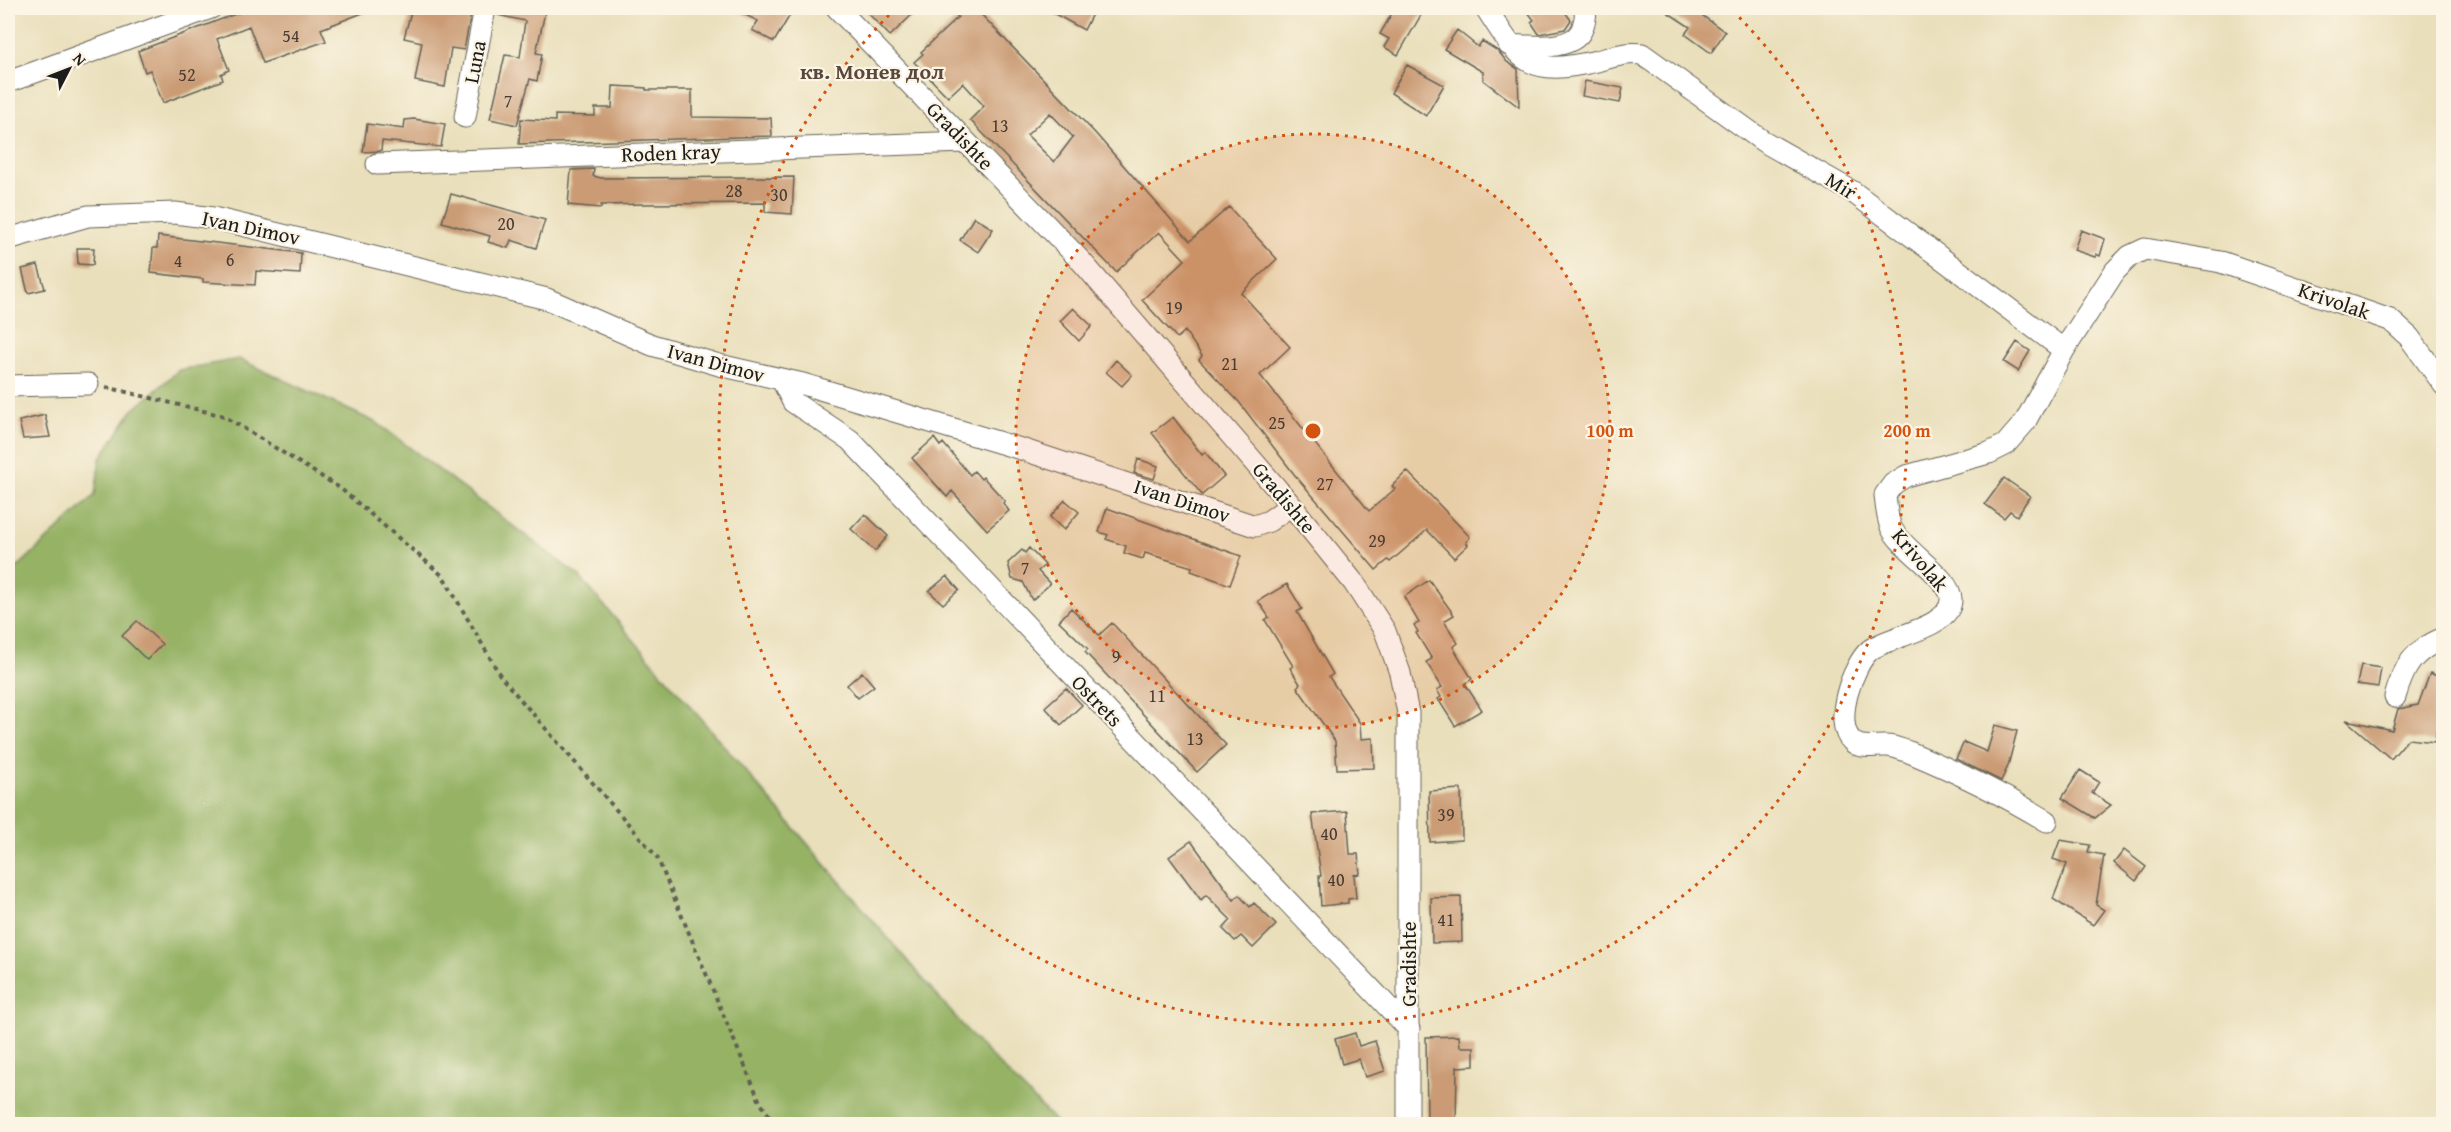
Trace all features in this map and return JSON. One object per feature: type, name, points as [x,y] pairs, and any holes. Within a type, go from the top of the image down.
[{"type":"street","points":[[8,82],[211,8]]},
{"type":"street","name":"Luna","points":[[465,117],[485,8]]},
{"type":"street","name":"Gradishte","points":[[837,8],[1082,262],[1291,505],[1354,583],[1385,631],[1400,673],[1408,713],[1408,1125]]},
{"type":"street","name":"Mir","points":[[1486,8],[1509,45],[1527,63],[1549,68],[1590,62],[1631,52],[1642,54],[1763,141],[1853,192],[2064,350]]},
{"type":"street","points":[[1509,45],[1535,47],[1564,44],[1582,30],[1587,14],[1584,8]]},
{"type":"street","name":"Roden kray","points":[[377,164],[965,142]]},
{"type":"street","name":"Ivan Dimov","points":[[8,239],[88,216],[175,213],[213,218],[548,298],[652,345],[1021,449],[1255,525],[1269,521],[1291,505]]},
{"type":"street","name":"Krivolak","points":[[2047,821],[1909,752],[1889,746],[1863,746],[1852,742],[1842,722],[1844,704],[1853,680],[1869,651],[1934,622],[1950,608],[1952,598],[1948,588],[1907,549],[1891,527],[1885,495],[1893,484],[1906,476],[1989,453],[2005,445],[2025,422],[2064,350],[2115,271],[2130,256],[2145,249],[2162,250],[2221,262],[2390,321],[2409,337],[2444,386]]},
{"type":"street","name":"Ostrets","points":[[782,380],[792,402],[850,440],[1409,1029]]},
{"type":"street","points":[[8,386],[88,384]]},
{"type":"street","points":[[2395,698],[2403,670],[2416,654],[2444,638]]},
{"type":"path","points":[[88,384],[128,390],[224,416],[340,488],[443,576],[501,677],[657,857],[760,1102],[775,1125]]},
{"type":"green space","points":[[239,359],[377,423],[579,576],[975,1040],[1058,1124],[8,1124],[8,576],[95,495],[100,459],[132,411],[179,370]]},
{"type":"building","points":[[251,8],[373,9],[321,29],[326,41],[263,63],[249,26],[217,39],[229,70],[221,74],[223,80],[163,103],[150,70],[145,72],[138,51]]},
{"type":"building","points":[[412,8],[472,8],[464,50],[451,48],[445,87],[415,81],[422,42],[404,38]]},
{"type":"building","points":[[497,8],[546,8],[536,53],[542,54],[537,81],[530,79],[517,125],[490,119],[505,55],[520,57],[525,21],[497,15]]},
{"type":"building","points":[[731,8],[776,8],[790,15],[774,42],[752,30],[758,21]]},
{"type":"building","points":[[863,8],[919,8],[890,36]]},
{"type":"building","points":[[949,8],[975,8],[1095,133],[1190,241],[1229,207],[1277,259],[1241,293],[1290,347],[1260,375],[1369,511],[1395,489],[1392,486],[1407,471],[1470,537],[1466,542],[1468,545],[1454,558],[1427,530],[1390,562],[1388,560],[1376,570],[1294,474],[1239,402],[1199,360],[1202,356],[1185,331],[1177,338],[1142,300],[1185,260],[1159,232],[1116,272],[970,120],[984,106],[963,83],[948,97],[914,62],[923,54],[921,52],[958,17]],"holes":[[[1050,113],[1073,137],[1054,162],[1027,135]]]},
{"type":"building","points":[[1044,8],[1080,8],[1092,14],[1084,30]]},
{"type":"building","points":[[1395,8],[1425,8],[1398,55],[1384,47],[1389,39],[1380,34]]},
{"type":"building","points":[[1525,8],[1562,8],[1571,20],[1565,29],[1539,34],[1531,22],[1534,20]]},
{"type":"building","points":[[1661,8],[1692,8],[1725,32],[1711,53],[1685,34],[1690,27]]},
{"type":"building","points":[[1457,30],[1478,47],[1482,41],[1498,51],[1507,62],[1518,69],[1519,107],[1483,80],[1483,72],[1444,49]]},
{"type":"building","points":[[1407,65],[1444,85],[1426,116],[1391,93]]},
{"type":"building","points":[[1585,81],[1623,88],[1620,103],[1582,96]]},
{"type":"building","points":[[613,86],[646,88],[646,90],[692,90],[692,117],[771,118],[772,136],[519,144],[521,119],[555,121],[555,115],[595,116],[595,108],[612,108]]},
{"type":"building","points":[[414,119],[445,124],[441,147],[382,141],[381,151],[363,152],[367,124],[404,129],[405,120]]},
{"type":"building","points":[[594,169],[593,176],[601,178],[794,177],[792,214],[765,212],[765,203],[601,205],[601,208],[568,205],[571,170]]},
{"type":"building","points":[[451,194],[545,220],[536,248],[511,240],[508,248],[488,242],[490,236],[442,222]]},
{"type":"building","points":[[974,217],[993,229],[978,252],[960,240]]},
{"type":"building","points":[[2081,230],[2105,239],[2100,256],[2096,254],[2095,257],[2074,250]]},
{"type":"building","points":[[158,236],[301,253],[300,274],[256,271],[255,285],[203,282],[203,279],[151,273],[153,248],[157,248]]},
{"type":"building","points":[[77,248],[94,248],[93,265],[78,264]]},
{"type":"building","points":[[38,265],[45,289],[28,293],[22,269]]},
{"type":"building","points":[[1073,308],[1092,326],[1079,341],[1060,321]]},
{"type":"building","points":[[2017,342],[2030,351],[2018,371],[2004,362]]},
{"type":"building","points":[[1116,360],[1132,375],[1122,386],[1106,372]]},
{"type":"building","points":[[45,415],[50,437],[23,439],[19,421]]},
{"type":"building","points":[[1173,417],[1202,455],[1205,452],[1224,476],[1202,495],[1152,433]]},
{"type":"building","points":[[934,438],[940,446],[943,443],[970,475],[974,471],[981,479],[983,477],[1005,501],[1003,503],[1009,511],[987,530],[952,491],[947,497],[912,458]]},
{"type":"building","points":[[1138,459],[1158,466],[1154,479],[1134,473]]},
{"type":"building","points":[[2004,478],[2030,496],[2017,516],[2010,511],[2004,518],[1985,504]]},
{"type":"building","points":[[1065,500],[1079,512],[1064,530],[1050,517]]},
{"type":"building","points":[[1107,508],[1241,556],[1230,585],[1191,571],[1192,567],[1145,553],[1143,559],[1124,553],[1126,546],[1106,539],[1108,535],[1099,532]]},
{"type":"building","points":[[865,514],[888,536],[875,551],[851,529]]},
{"type":"building","points":[[1029,548],[1045,565],[1038,571],[1050,584],[1032,600],[1023,582],[1012,579],[1008,563],[1022,550],[1025,553]]},
{"type":"building","points":[[947,576],[959,590],[943,604],[929,591]]},
{"type":"building","points":[[1429,580],[1454,615],[1444,621],[1458,643],[1453,647],[1472,679],[1465,684],[1482,710],[1455,726],[1438,699],[1441,697],[1437,690],[1442,687],[1426,662],[1432,659],[1416,633],[1418,632],[1414,625],[1419,623],[1404,597]]},
{"type":"building","points":[[1287,584],[1302,609],[1297,612],[1333,674],[1329,677],[1360,723],[1361,739],[1373,738],[1374,768],[1337,769],[1335,741],[1297,687],[1300,684],[1290,668],[1293,666],[1265,620],[1269,617],[1258,601]]},
{"type":"building","points":[[1071,608],[1099,635],[1112,623],[1226,745],[1197,772],[1085,652],[1088,649],[1059,621]]},
{"type":"building","points":[[137,621],[162,644],[147,660],[122,636]]},
{"type":"building","points":[[2361,665],[2381,668],[2378,687],[2357,684]]},
{"type":"building","points":[[862,672],[874,686],[858,698],[847,685]]},
{"type":"building","points":[[2430,673],[2444,679],[2444,730],[2437,726],[2435,742],[2408,739],[2391,759],[2346,720],[2392,730],[2398,709],[2418,705]]},
{"type":"building","points":[[1066,688],[1082,705],[1061,725],[1045,707]]},
{"type":"building","points":[[1995,725],[2017,731],[2008,766],[2001,781],[1956,759],[1964,742],[1987,752]]},
{"type":"building","points":[[2080,770],[2099,782],[2092,793],[2111,805],[2095,818],[2062,798]]},
{"type":"building","points":[[1461,789],[1462,840],[1430,842],[1429,791]]},
{"type":"building","points":[[1347,811],[1350,854],[1358,854],[1360,874],[1354,875],[1356,898],[1348,899],[1348,903],[1321,906],[1319,876],[1321,876],[1312,814]]},
{"type":"building","points":[[2060,840],[2090,845],[2088,852],[2104,855],[2096,905],[2104,910],[2093,925],[2053,899],[2067,864],[2053,859]]},
{"type":"building","points":[[1191,841],[1234,900],[1239,895],[1250,907],[1254,903],[1276,925],[1253,948],[1241,936],[1235,941],[1223,929],[1231,920],[1206,895],[1201,900],[1169,857]]},
{"type":"building","points":[[2124,850],[2146,867],[2136,881],[2114,863]]},
{"type":"building","points":[[1461,897],[1462,942],[1432,943],[1431,898]]},
{"type":"building","points":[[1355,1033],[1359,1046],[1375,1041],[1385,1071],[1365,1077],[1359,1059],[1342,1064],[1335,1039]]},
{"type":"building","points":[[1459,1036],[1460,1047],[1474,1047],[1474,1066],[1457,1067],[1456,1125],[1427,1125],[1426,1037]]},
{"type":"district","name":"кв. Монев дол","points":[[872,71]]}]
